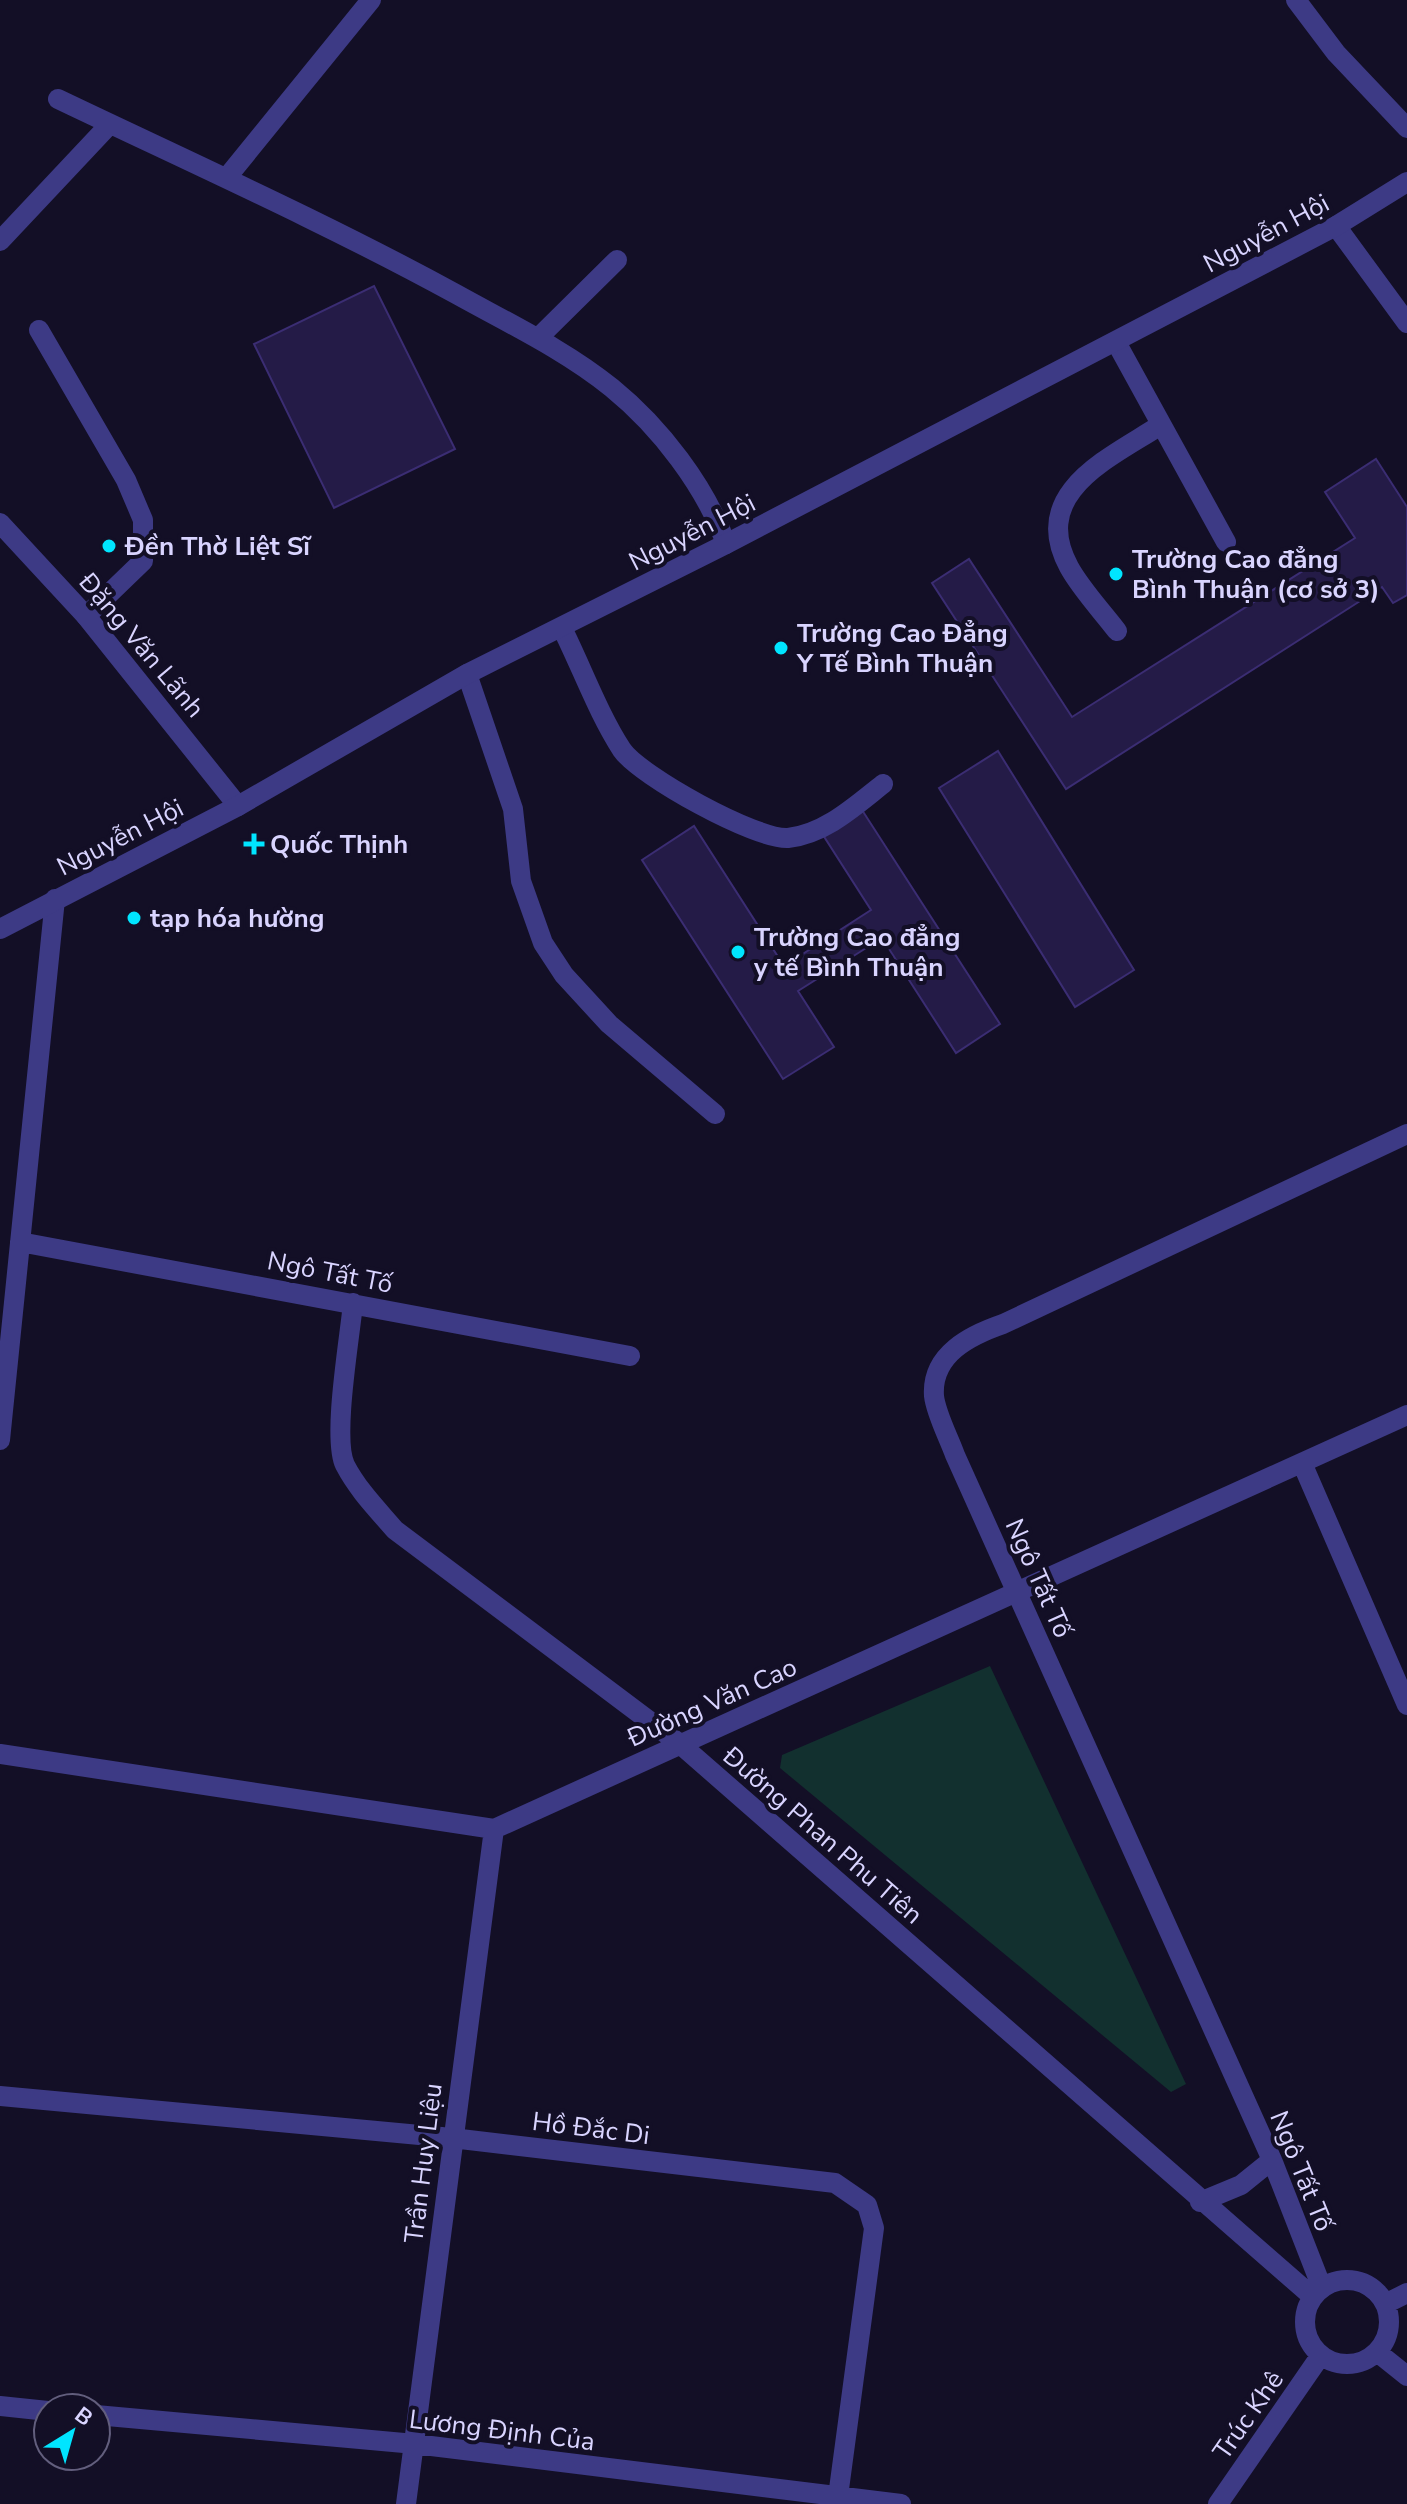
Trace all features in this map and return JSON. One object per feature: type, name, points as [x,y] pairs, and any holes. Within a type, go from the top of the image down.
[{"type":"street","points":[[228,176],[371,0]]},
{"type":"street","points":[[1296,0],[1336,53],[1407,128]]},
{"type":"street","points":[[58,99],[228,176],[361,242],[538,338],[614,389],[652,427],[695,483],[726,544]]},
{"type":"street","points":[[0,241],[110,124]]},
{"type":"street","name":"Nguyễn Hội","points":[[0,929],[238,806],[467,674],[1116,342],[1336,226],[1407,182]]},
{"type":"street","points":[[1336,226],[1407,323]]},
{"type":"street","points":[[538,338],[617,260]]},
{"type":"street","points":[[39,330],[126,480],[143,520],[143,561],[86,616]]},
{"type":"street","points":[[1116,342],[1159,426],[1226,542]]},
{"type":"street","points":[[1117,631],[1069,568],[1057,538],[1060,507],[1070,489],[1095,468],[1159,426]]},
{"type":"street","name":"Đặng Văn Lãnh","points":[[0,523],[86,616],[238,806]]},
{"type":"street","points":[[562,628],[623,751],[645,774],[728,820],[785,838],[817,831],[883,784]]},
{"type":"street","points":[[467,674],[513,809],[521,881],[543,943],[564,975],[609,1024],[715,1114]]},
{"type":"street","points":[[0,1440],[55,899]]},
{"type":"street","name":"Ngô Tất Tố","points":[[1317,2292],[1272,2160],[955,1455],[934,1396],[938,1372],[955,1346],[1407,1134]]},
{"type":"street","name":"Ngô Tất Tố","points":[[20,1242],[630,1356]]},
{"type":"street","name":"Đường Phan Phu Tiên","points":[[353,1303],[340,1431],[344,1462],[365,1495],[395,1530],[680,1744],[1200,2202],[1317,2292]]},
{"type":"street","name":"Đường Văn Cao","points":[[494,1829],[1407,1415]]},
{"type":"street","points":[[1302,1463],[1407,1705]]},
{"type":"street","points":[[0,1754],[494,1829]]},
{"type":"street","name":"Trần Huy Liệu","points":[[406,2504],[494,1829]]},
{"type":"street","name":"Hồ Đắc Di","points":[[0,2096],[452,2138],[835,2183],[867,2205],[874,2228],[837,2501]]},
{"type":"street","points":[[1200,2202],[1241,2185],[1272,2160]]},
{"type":"street","points":[[1335,2281],[1365,2284],[1385,2304],[1389,2325],[1377,2352],[1360,2362],[1346,2364],[1321,2355],[1305,2327],[1306,2309],[1317,2292],[1335,2281]]},
{"type":"street","points":[[1385,2304],[1407,2293]]},
{"type":"street","points":[[1377,2352],[1407,2376]]},
{"type":"street","name":"Trúc Khê","points":[[1218,2504],[1321,2355]]},
{"type":"street","points":[[0,2406],[32,2409]]},
{"type":"street","name":"Lương Định Của","points":[[112,2416],[415,2444],[837,2501],[901,2504]]},
{"type":"green space","points":[[990,1666],[1186,2084],[1171,2092],[780,1768],[782,1755]]},
{"type":"building","points":[[374,286],[455,449],[334,508],[254,344]]},
{"type":"building","points":[[1376,459],[1407,507],[1407,595],[1393,603],[1382,587],[1066,789],[932,583],[969,559],[1072,717],[1355,538],[1325,492]]},
{"type":"building","points":[[998,751],[1134,970],[1075,1007],[939,788]]},
{"type":"building","name":"Trường Cao đẳng y tế Bình Thuận","points":[[862,810],[1000,1024],[956,1053],[882,938],[798,991],[834,1047],[783,1079],[642,860],[694,826],[784,966],[871,910],[823,835]]},
{"type":"place","name":"Đền Thờ Liệt Sĩ","points":[[109,546]]},
{"type":"place","name":"Trường Cao đẳng Bình Thuận (cơ sở 3)","points":[[1116,574]]},
{"type":"place","name":"Trường Cao Đẳng Y Tế Bình Thuận","points":[[781,648]]},
{"type":"place","name":"Quốc Thịnh","points":[[254,844]]},
{"type":"place","name":"tạp hóa hường","points":[[134,918]]},
{"type":"place","name":"Trường Cao đẳng y tế Bình Thuận","points":[[738,952]]}]
